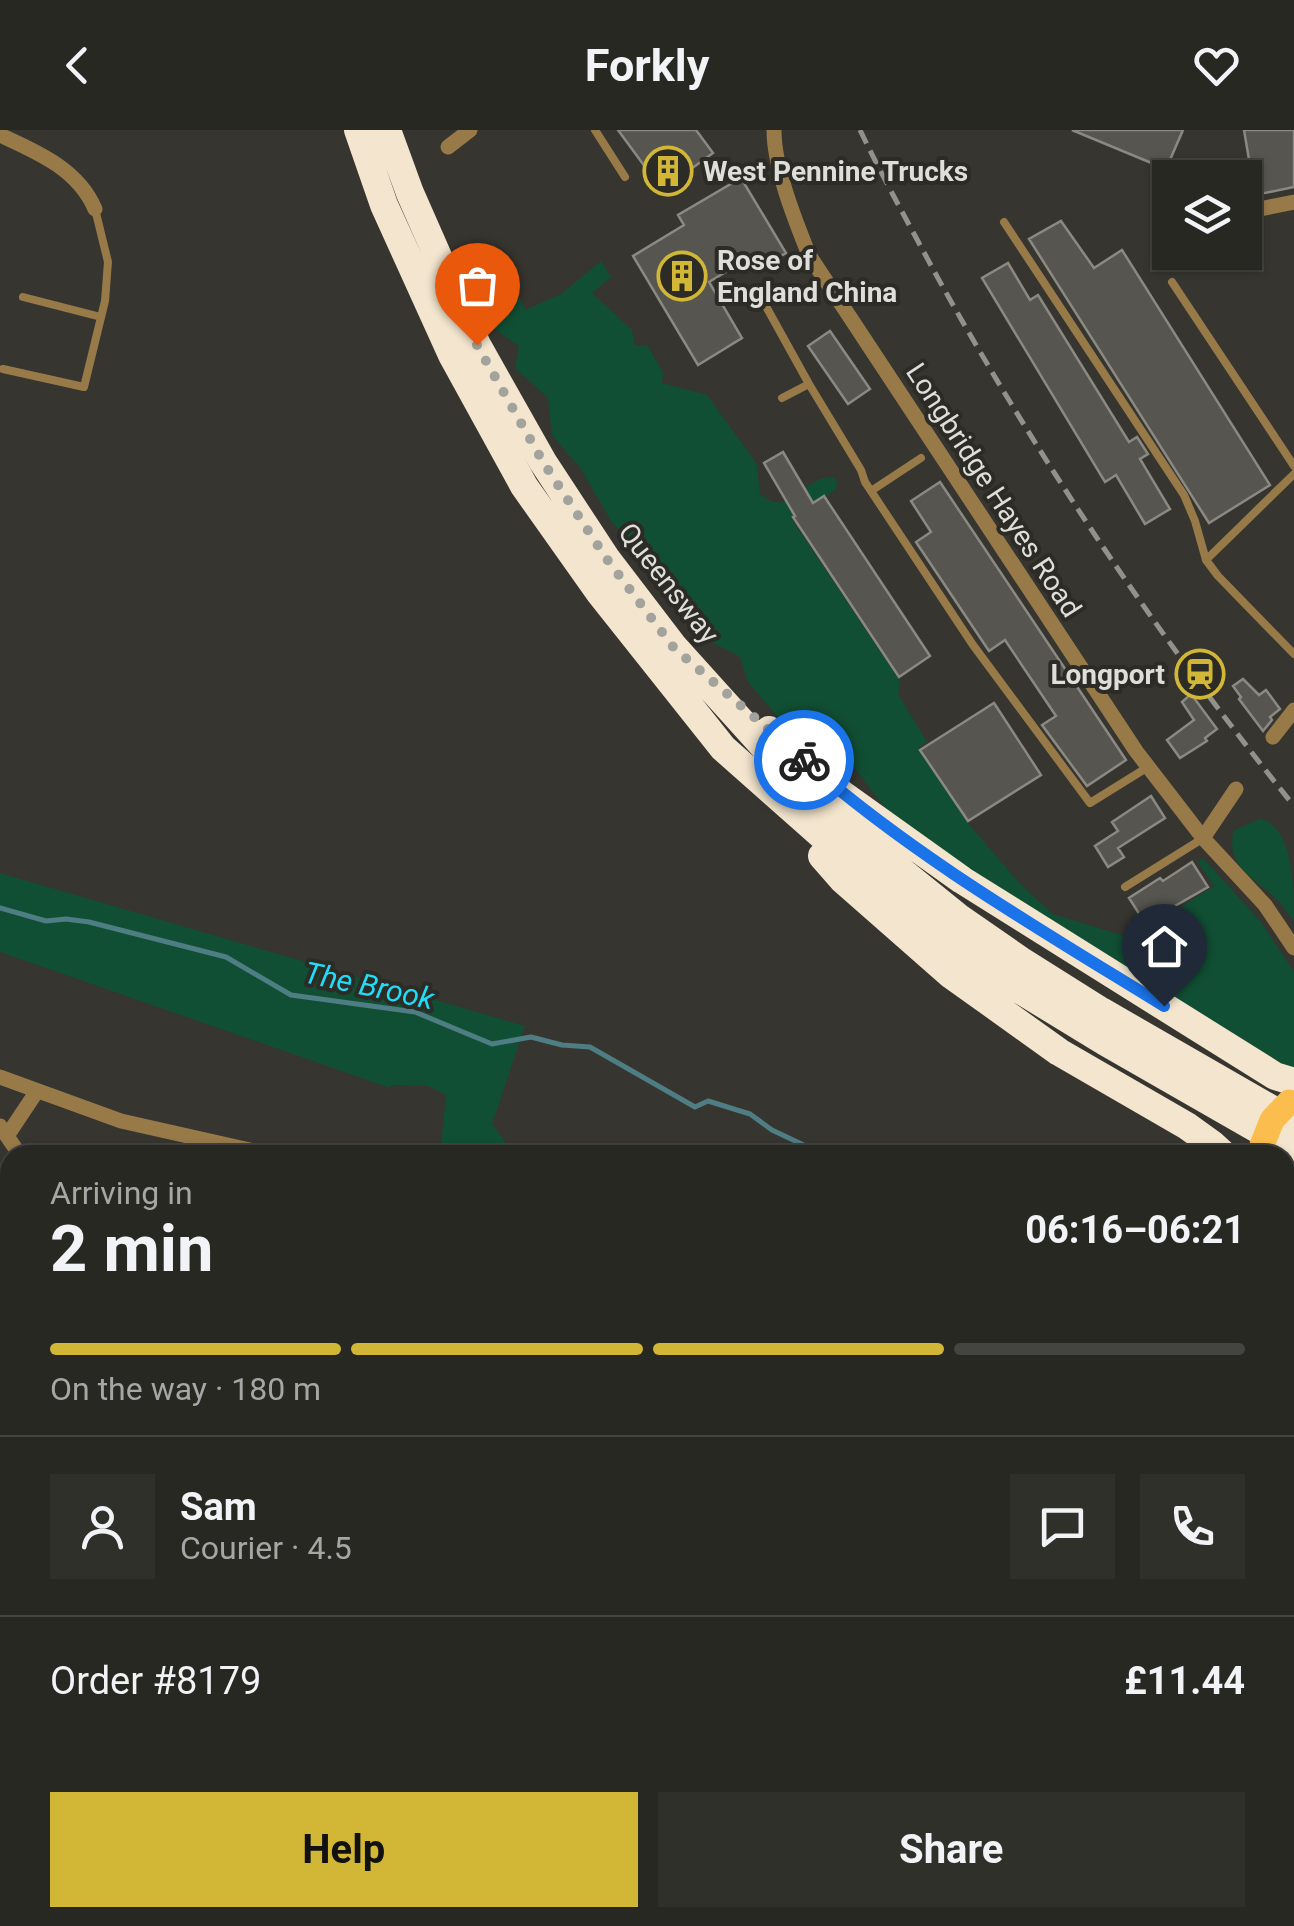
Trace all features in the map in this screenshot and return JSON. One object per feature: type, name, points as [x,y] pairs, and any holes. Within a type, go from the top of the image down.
[{"type":"highway","points":[[358,130],[384,205],[452,355],[524,486],[598,592],[722,748],[844,880],[950,974],[1058,1052],[1213,1145]]},
{"type":"highway","name":"Queensway","points":[[387,130],[410,193],[486,362],[543,462],[606,558],[674,648],[785,770],[906,875],[1020,960],[1101,1011],[1293,1101]]},
{"type":"highway","points":[[674,648],[843,795],[962,880],[1276,1076],[1293,1101]]},
{"type":"highway","points":[[722,748],[937,932],[1016,988],[1285,1145]]},
{"type":"main road","points":[[1262,1145],[1272,1120],[1293,1101]]},
{"type":"street","points":[[448,147],[470,130]]},
{"type":"street","name":"Longbridge Hayes Road","points":[[772,133],[796,224],[809,255],[1148,767],[1264,905],[1294,948]]},
{"type":"street","points":[[0,135],[42,154],[79,181],[95,208]]},
{"type":"street","points":[[1262,209],[1293,204]]},
{"type":"street","points":[[1273,737],[1294,710]]},
{"type":"street","points":[[1204,838],[1236,789]]},
{"type":"street","points":[[0,1077],[121,1122],[226,1145]]},
{"type":"street","points":[[4,1131],[37,1091]]},
{"type":"lane","points":[[595,130],[625,177]]},
{"type":"lane","points":[[3,369],[84,387],[101,316],[108,262],[95,208]]},
{"type":"lane","points":[[1004,222],[1184,496],[1206,560],[1294,654]]},
{"type":"lane","points":[[1172,282],[1294,466]]},
{"type":"lane","points":[[22,297],[101,316]]},
{"type":"lane","points":[[763,301],[871,491],[973,645],[1090,803],[1148,767]]},
{"type":"lane","points":[[782,398],[808,384]]},
{"type":"lane","points":[[871,491],[921,458]]},
{"type":"lane","points":[[1206,560],[1294,474]]},
{"type":"lane","points":[[1125,887],[1204,838]]},
{"type":"green space","points":[[601,261],[611,277],[592,293],[632,330],[635,346],[647,345],[663,372],[662,383],[707,395],[757,464],[760,494],[784,502],[819,479],[834,477],[838,483],[835,490],[791,518],[900,681],[898,694],[927,742],[919,748],[967,822],[1021,885],[1053,914],[1131,938],[1214,886],[1198,862],[1203,858],[1261,922],[1294,972],[1294,1071],[1282,1071],[1034,913],[889,813],[853,766],[782,722],[748,682],[740,657],[710,641],[611,521],[581,469],[552,435],[548,398],[515,368],[519,346],[487,324],[484,302],[515,288],[525,310],[561,294]]},
{"type":"green space","points":[[1260,819],[1280,833],[1286,846],[1294,922],[1276,899],[1242,869],[1233,852],[1234,830]]},
{"type":"green space","points":[[0,873],[525,1026],[492,1124],[508,1145],[441,1145],[446,1095],[428,1086],[390,1088],[0,952]]},
{"type":"building","name":"West Pennine Trucks","points":[[618,130],[696,130],[713,153],[662,190]]},
{"type":"building","points":[[1072,130],[1183,130],[1170,160],[1152,160],[1152,163]]},
{"type":"building","points":[[1244,130],[1294,130],[1294,187],[1262,194],[1262,160],[1249,160]]},
{"type":"building","name":"Rose of England China","points":[[741,178],[786,253],[764,266],[756,254],[709,282],[742,338],[698,365],[633,256],[684,225],[678,215]]},
{"type":"building","points":[[1061,221],[1094,268],[1122,250],[1270,485],[1209,523],[1029,239]]},
{"type":"building","points":[[1008,263],[1030,300],[1038,295],[1129,442],[1137,437],[1148,454],[1140,459],[1170,509],[1145,524],[1116,475],[1105,482],[982,278]]},
{"type":"building","points":[[830,331],[870,389],[848,404],[808,346]]},
{"type":"building","points":[[783,452],[813,503],[824,496],[930,656],[899,677],[793,517],[764,463]]},
{"type":"building","points":[[940,482],[1126,760],[1087,786],[1042,725],[1056,716],[1005,640],[989,651],[916,542],[931,532],[911,501]]},
{"type":"building","points":[[1243,679],[1259,695],[1266,690],[1280,709],[1270,717],[1272,720],[1263,731],[1233,686]]},
{"type":"building","points":[[1191,694],[1217,729],[1205,738],[1207,741],[1180,758],[1167,740],[1194,720],[1182,702]]},
{"type":"building","points":[[994,703],[1041,775],[968,821],[920,750]]},
{"type":"building","points":[[1151,796],[1165,818],[1118,848],[1124,857],[1108,867],[1095,846],[1118,831],[1112,822]]},
{"type":"building","points":[[1192,862],[1208,887],[1145,923],[1129,898]]},
{"type":"waterway","name":"The Brook","points":[[0,908],[46,921],[89,922],[226,957],[291,995],[415,1012],[492,1044],[531,1037],[590,1047],[695,1107],[708,1101],[750,1114],[804,1145]]},
{"type":"railway","points":[[860,130],[934,271],[1058,479],[1195,678],[1294,806]]},
{"type":"way so far","points":[[477,345],[543,462],[606,558],[674,648],[804,760]]},
{"type":"place","name":"West Pennine Trucks","points":[[668,171]]},
{"type":"place","name":"Rose of England China","points":[[682,276]]},
{"type":"place","name":"Longport","points":[[1200,674]]},
{"type":"route","points":[[804,760],[843,795],[962,880],[1164,1006]]}]
